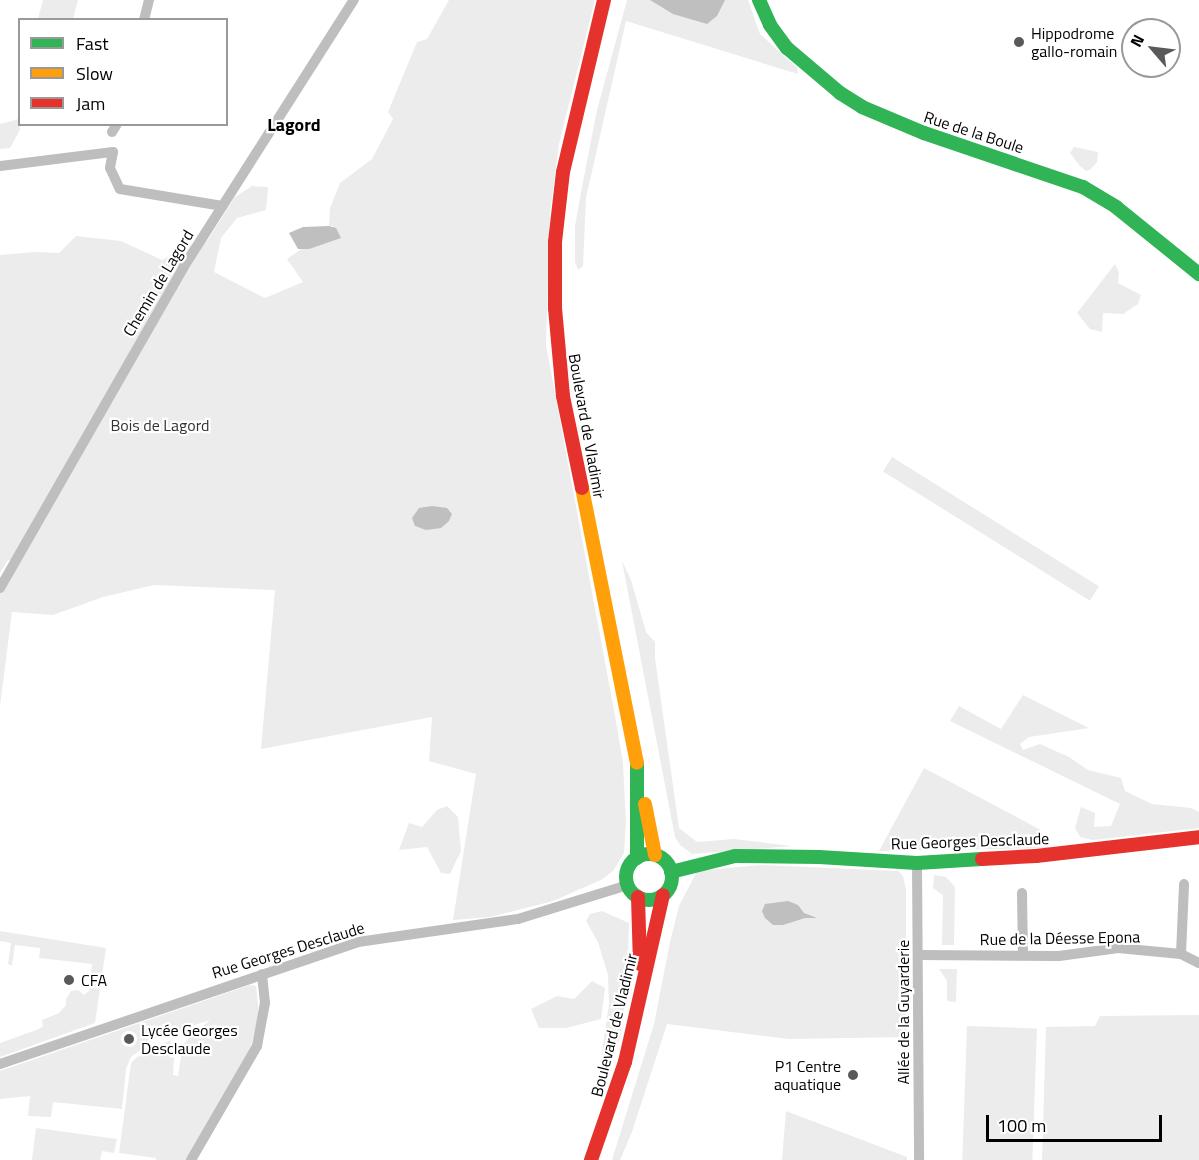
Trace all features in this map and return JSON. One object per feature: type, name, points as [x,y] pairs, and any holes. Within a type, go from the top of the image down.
[{"type":"main road","name":"Boulevard de Vladimir","points":[[604,0],[563,172],[555,242],[555,308],[563,396],[638,766],[637,858]]},
{"type":"main road","name":"Rue de la Boule","points":[[759,0],[770,25],[787,48],[855,102],[924,133],[1083,187],[1116,207],[1199,274]]},
{"type":"main road","points":[[638,766],[655,855]]},
{"type":"main road","name":"Rue Georges Desclaude","points":[[672,872],[688,866],[735,856],[819,857],[917,863],[1036,856],[1199,837]]},
{"type":"main road","points":[[655,855],[666,861],[672,872],[670,885],[663,895],[651,900],[638,897],[628,885],[628,870],[637,858],[655,855]]},
{"type":"main road","name":"Boulevard de Vladimir","points":[[591,1160],[625,1062],[640,986],[663,895]]},
{"type":"main road","points":[[638,897],[640,986]]},
{"type":"street","points":[[144,18],[149,0]]},
{"type":"street","name":"Chemin de Lagord","points":[[0,588],[183,268],[354,0]]},
{"type":"street","points":[[0,166],[113,152],[110,168],[120,189],[223,206]]},
{"type":"street","name":"Allée de la Guyarderie","points":[[917,863],[919,1160]]},
{"type":"street","points":[[1181,954],[1184,884]]},
{"type":"street","name":"Rue Georges Desclaude","points":[[0,1064],[358,942],[518,919],[628,885]]},
{"type":"street","points":[[1022,893],[1023,955]]},
{"type":"street","name":"Rue de la Déesse Epona","points":[[918,955],[1059,956],[1118,948],[1181,954],[1199,963]]},
{"type":"street","points":[[191,1160],[257,1047],[265,1004],[262,974]]},
{"type":"green space","points":[[43,0],[78,0],[73,18],[38,18]]},
{"type":"green space","name":"Bois de Lagord","points":[[449,0],[595,0],[559,144],[550,212],[546,345],[616,721],[623,763],[626,823],[624,853],[613,871],[601,880],[553,901],[490,917],[453,920],[476,774],[429,761],[432,717],[261,749],[275,590],[154,585],[103,597],[53,615],[12,612],[0,706],[0,589],[14,560],[8,560],[0,573],[0,255],[35,252],[59,253],[76,236],[121,241],[162,260],[190,245],[207,241],[235,197],[252,186],[268,187],[266,210],[237,218],[221,238],[214,272],[265,298],[303,282],[287,259],[334,226],[329,226],[330,208],[340,183],[372,159],[393,119],[388,112],[417,42],[427,39]]},
{"type":"green space","points":[[627,0],[748,0],[760,34],[797,68],[798,74],[626,21],[586,198],[583,266],[578,270],[575,262],[575,226],[582,187],[597,110]]},
{"type":"green space","points":[[18,119],[20,130],[10,148],[0,149],[0,124]]},
{"type":"green space","points":[[1074,147],[1098,152],[1097,162],[1091,169],[1086,171],[1080,166],[1070,153]]},
{"type":"green space","points":[[1115,264],[1119,272],[1118,283],[1141,295],[1138,304],[1123,314],[1103,313],[1102,332],[1090,329],[1077,313]]},
{"type":"green space","points":[[892,457],[1099,586],[1090,601],[883,471]]},
{"type":"green space","points":[[622,561],[631,580],[646,632],[655,642],[655,658],[679,828],[697,842],[734,839],[792,846],[692,854],[680,845],[675,837]]},
{"type":"green space","points":[[1023,695],[1089,728],[1029,737],[1020,744],[1023,750],[1040,744],[1069,757],[1088,770],[1121,778],[1125,791],[1152,804],[1191,808],[1199,812],[1199,828],[1093,840],[1080,837],[1075,828],[1081,807],[1095,813],[1094,827],[1111,826],[1120,804],[950,721],[959,706],[1001,729]]},
{"type":"green space","points":[[924,768],[1039,829],[1049,848],[879,851]]},
{"type":"green space","points":[[447,806],[458,817],[461,851],[450,874],[441,873],[427,847],[399,850],[409,823],[422,827],[437,810]]},
{"type":"green space","points":[[760,865],[898,871],[903,876],[906,890],[906,1037],[789,1039],[667,1024],[632,1132],[620,1160],[612,1160],[654,1024],[679,906],[697,871]]},
{"type":"green space","points":[[934,875],[946,877],[955,887],[954,945],[942,945],[943,895],[933,888]]},
{"type":"green space","points":[[602,911],[629,923],[627,987],[621,1035],[604,1080],[599,1073],[609,1004],[608,975],[598,942],[586,921],[590,914]]},
{"type":"green space","points":[[0,931],[106,948],[95,1023],[0,1057],[0,1043],[39,1029],[43,1026],[42,1020],[59,1013],[66,1005],[66,999],[71,991],[78,990],[84,995],[89,991],[92,964],[39,958],[40,948],[15,945],[12,966],[8,964],[11,943],[0,941]]},
{"type":"green space","points":[[939,969],[957,969],[956,1002],[947,1001],[947,981]]},
{"type":"green space","points":[[592,981],[605,988],[601,1019],[566,1028],[539,1028],[531,1009],[557,996],[574,999]]},
{"type":"green space","points":[[250,985],[256,986],[259,1015],[249,1053],[188,1160],[156,1160],[156,1158],[119,1153],[131,1063],[137,1057],[171,1040],[169,1057],[174,1058],[173,1075],[178,1076],[183,1044],[210,1020],[157,1037],[131,1057],[126,1069],[122,1109],[53,1102],[51,1117],[28,1116],[30,1096],[0,1099],[0,1071]]},
{"type":"green space","points":[[1199,1015],[1199,1160],[1042,1160],[1046,1027],[1095,1026],[1100,1016]]},
{"type":"green space","points":[[967,1026],[1037,1028],[1032,1160],[962,1160]]},
{"type":"green space","points":[[786,1111],[907,1157],[907,1160],[782,1160]]},
{"type":"green space","points":[[36,1128],[117,1139],[114,1153],[102,1151],[100,1160],[32,1160]]},
{"type":"shaded area","points":[[650,0],[725,0],[717,16],[707,24],[673,14]]},
{"type":"shaded area","points":[[303,227],[336,228],[341,238],[309,249],[298,249],[289,233]]},
{"type":"shaded area","points":[[432,506],[447,508],[452,514],[449,521],[441,528],[426,530],[415,526],[412,518],[419,508]]},
{"type":"shaded area","points":[[788,901],[798,905],[804,913],[817,918],[805,918],[783,925],[773,925],[765,918],[762,911],[765,904]]},
{"type":"traffic: fast","points":[[759,0],[770,25],[787,48],[840,93],[862,107],[924,133],[1083,187],[1116,207],[1199,274]]},
{"type":"traffic: fast","points":[[637,763],[637,858]]},
{"type":"traffic: fast","points":[[649,854],[665,861],[672,877],[665,893],[649,900],[633,893],[626,877],[633,861],[649,854]]},
{"type":"traffic: fast","points":[[671,872],[735,856],[819,857],[917,863],[982,859]]},
{"type":"traffic: slow","points":[[582,488],[637,763]]},
{"type":"traffic: slow","points":[[645,804],[655,855]]},
{"type":"traffic: jam","points":[[582,488],[563,396],[555,308],[555,242],[563,172],[604,0]]},
{"type":"traffic: jam","points":[[982,859],[1036,856],[1199,837]]},
{"type":"traffic: jam","points":[[591,1160],[625,1062],[663,895]]},
{"type":"traffic: jam","points":[[638,897],[640,964]]},
{"type":"place","name":"Hippodrome gallo-romain","points":[[1019,42]]},
{"type":"place","name":"CFA","points":[[69,980]]},
{"type":"place","name":"Lycée Georges Desclaude","points":[[129,1039]]},
{"type":"place","name":"P1 Centre aquatique","points":[[853,1075]]},
{"type":"district","name":"Lagord","points":[[294,125]]}]
